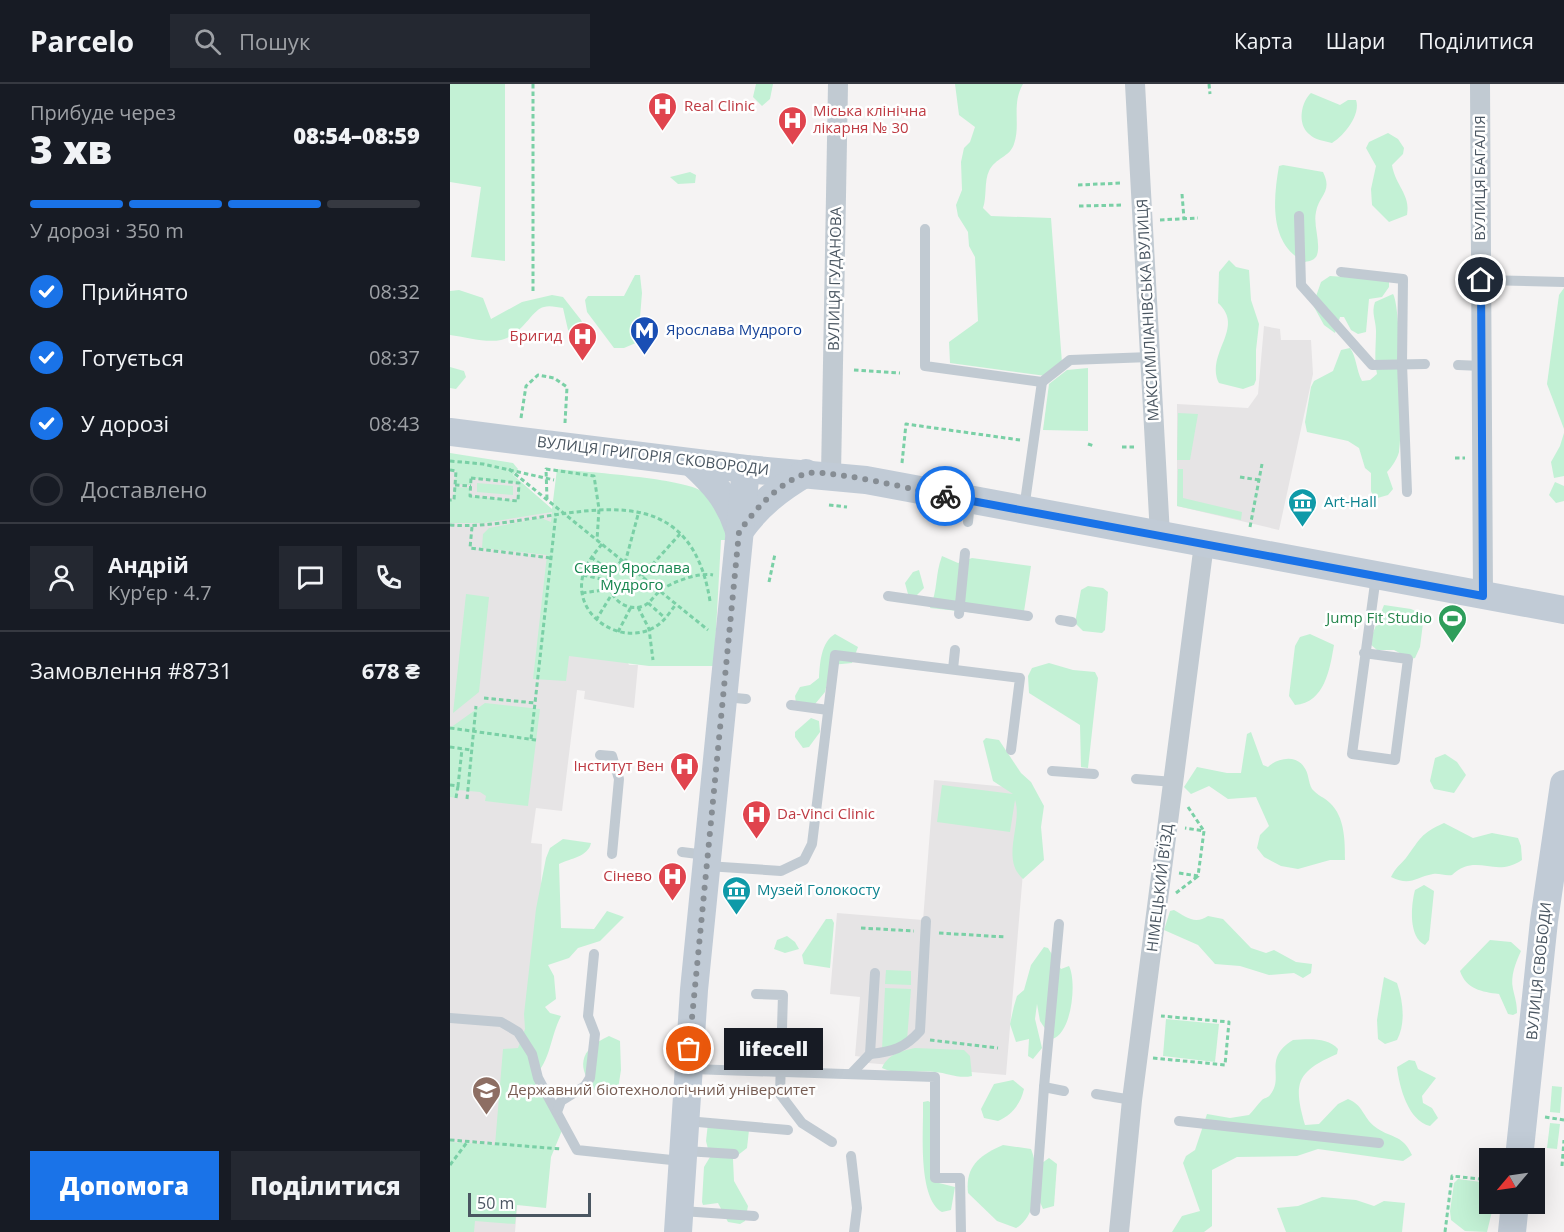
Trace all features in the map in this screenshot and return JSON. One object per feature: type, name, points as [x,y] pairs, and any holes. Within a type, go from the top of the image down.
[{"type":"main road","name":"ВУЛИЦЯ ГРИГОРІЯ СКОВОРОДИ","points":[[450,432],[692,463],[818,474],[969,511],[1024,511],[1564,610]]},
{"type":"main road","points":[[692,463],[721,491],[732,508],[739,532]]},
{"type":"main road","points":[[678,1222],[699,858],[735,698],[739,532],[746,469]]},
{"type":"main road","points":[[739,532],[753,512],[771,495],[818,474]]},
{"type":"main road","name":"ВУЛИЦЯ СВОБОДИ","points":[[1520,1148],[1544,921],[1564,784]]},
{"type":"street","name":"ВУЛИЦЯ ГУДАНОВА","points":[[818,474],[838,84]]},
{"type":"street","name":"МАКСИМІЛІАНІВСЬКА ВУЛИЦЯ","points":[[1135,84],[1160,535]]},
{"type":"street","name":"ВУЛИЦЯ БАГАЛІЯ","points":[[1480,84],[1483,596]]},
{"type":"street","name":"НІМЕЦЬКИЙ В’ЇЗД","points":[[1119,1232],[1204,544]]},
{"type":"lane","points":[[1299,216],[1301,285],[1372,365],[1425,364]]},
{"type":"lane","points":[[925,229],[925,366],[1042,382]]},
{"type":"lane","points":[[1341,272],[1403,279],[1402,364],[1407,492]]},
{"type":"lane","points":[[1481,280],[1564,282]]},
{"type":"lane","points":[[1024,511],[1042,382],[1070,360],[1150,357]]},
{"type":"lane","points":[[1458,365],[1482,366]]},
{"type":"lane","points":[[959,610],[965,553]]},
{"type":"lane","points":[[1364,653],[1408,659],[1395,760],[1352,754],[1364,653],[1376,576]]},
{"type":"lane","points":[[888,596],[959,610],[1028,616]]},
{"type":"lane","points":[[1060,621],[1072,622]]},
{"type":"lane","points":[[953,669],[955,650]]},
{"type":"lane","points":[[699,858],[781,872],[804,860],[812,844],[835,655],[1020,678],[1011,750]]},
{"type":"lane","points":[[791,705],[828,710]]},
{"type":"lane","points":[[600,755],[612,756],[618,771],[612,854]]},
{"type":"lane","points":[[1052,771],[1094,774]]},
{"type":"lane","points":[[1136,779],[1174,782]]},
{"type":"lane","points":[[870,1054],[890,1053],[908,1045],[920,1032],[926,921]]},
{"type":"lane","points":[[1035,1211],[1059,924]]},
{"type":"lane","points":[[557,1112],[561,1101],[585,1086],[590,1078],[595,1034],[588,1016],[594,954]]},
{"type":"lane","points":[[851,1074],[870,1054],[875,973]]},
{"type":"lane","points":[[756,994],[783,995],[780,1094],[802,1123],[832,1142]]},
{"type":"lane","points":[[450,1018],[501,1022],[518,1032],[532,1054],[538,1078],[578,1150],[681,1156],[734,1154]]},
{"type":"lane","points":[[687,1069],[779,1074],[935,1077],[935,1178],[960,1178],[960,1232]]},
{"type":"lane","points":[[1044,1088],[1064,1091]]},
{"type":"lane","points":[[1096,1094],[1136,1109]]},
{"type":"lane","points":[[684,1121],[788,1130]]},
{"type":"lane","points":[[1179,1121],[1379,1143]]},
{"type":"lane","points":[[851,1156],[857,1208],[854,1232]]},
{"type":"lane","points":[[678,1222],[754,1216]]},
{"type":"path","points":[[532,84],[533,293]]},
{"type":"path","points":[[1209,84],[1210,94]]},
{"type":"path","points":[[1078,184],[1122,183]]},
{"type":"path","points":[[1182,194],[1184,219]]},
{"type":"path","points":[[1079,206],[1123,204]]},
{"type":"path","points":[[1158,220],[1198,218]]},
{"type":"path","points":[[854,370],[900,373]]},
{"type":"path","points":[[521,418],[526,386],[538,375],[554,378],[567,387],[565,423]]},
{"type":"path","points":[[901,465],[906,424],[1034,442]]},
{"type":"path","points":[[1088,444],[1094,446]]},
{"type":"path","points":[[1122,447],[1136,447]]},
{"type":"path","points":[[1455,458],[1470,459]]},
{"type":"path","points":[[450,461],[509,469],[554,480]]},
{"type":"path","points":[[1250,527],[1262,464]]},
{"type":"path","points":[[509,469],[565,512],[711,633]]},
{"type":"path","points":[[547,499],[546,469],[594,476],[598,509],[597,540]]},
{"type":"path","points":[[450,470],[456,471],[453,500],[450,500]]},
{"type":"path","points":[[1240,477],[1258,480]]},
{"type":"path","points":[[471,478],[519,483],[518,501],[470,496],[471,486],[471,478]]},
{"type":"path","points":[[455,485],[471,486]]},
{"type":"path","points":[[830,505],[847,507]]},
{"type":"path","points":[[450,525],[472,527],[556,513],[598,509],[639,511],[662,520],[680,534],[693,550],[703,573],[711,612]]},
{"type":"path","points":[[626,563],[639,511]]},
{"type":"path","points":[[531,739],[556,513]]},
{"type":"path","points":[[472,527],[470,548],[551,558]]},
{"type":"path","points":[[642,576],[680,534]]},
{"type":"path","points":[[602,544],[591,557],[583,575],[582,593],[587,609],[596,620],[618,632],[627,634],[649,629],[664,618],[676,604]]},
{"type":"path","points":[[769,582],[775,554]]},
{"type":"path","points":[[591,557],[612,573]]},
{"type":"path","points":[[622,560],[612,573],[610,581],[612,591],[617,600],[632,607],[648,603],[660,591],[703,573],[713,575]]},
{"type":"path","points":[[583,575],[610,581]]},
{"type":"path","points":[[582,593],[612,591]]},
{"type":"path","points":[[596,620],[612,591]]},
{"type":"path","points":[[648,603],[664,618]]},
{"type":"path","points":[[618,632],[632,607]]},
{"type":"path","points":[[638,607],[649,629],[653,660]]},
{"type":"path","points":[[484,698],[535,703]]},
{"type":"path","points":[[467,799],[476,706]]},
{"type":"path","points":[[450,728],[536,740]]},
{"type":"path","points":[[450,747],[471,750]]},
{"type":"path","points":[[456,798],[462,749]]},
{"type":"path","points":[[450,785],[458,786]]},
{"type":"path","points":[[1172,896],[1198,876],[1204,831],[1186,804]]},
{"type":"path","points":[[1175,827],[1204,831]]},
{"type":"path","points":[[1168,872],[1198,876]]},
{"type":"path","points":[[1145,1057],[1225,1065],[1229,1022],[1150,1014]]},
{"type":"path","points":[[913,1038],[998,1048]]},
{"type":"path","points":[[1536,1116],[1564,1120]]},
{"type":"path","points":[[450,1140],[578,1150]]},
{"type":"path","points":[[1562,1166],[1564,1140]]},
{"type":"path","points":[[450,1165],[468,1141]]},
{"type":"path","points":[[1445,1232],[1452,1176],[1479,1179]]},
{"type":"shaded area","points":[[1264,326],[1280,329],[1281,340],[1311,340],[1313,374],[1279,530],[1177,506],[1177,404],[1248,408],[1258,394]]},
{"type":"shaded area","points":[[450,467],[509,472],[554,511],[629,665],[638,665],[634,708],[584,699],[585,691],[577,690],[562,811],[536,808],[531,843],[542,844],[540,922],[515,1232],[450,1232]]},
{"type":"shaded area","points":[[934,780],[1030,789],[1006,1075],[868,1063],[863,1057],[855,1056],[860,997],[830,994],[837,913],[923,920]]},
{"type":"green space","points":[[450,84],[505,84],[505,261],[471,257],[481,187],[450,182]]},
{"type":"green space","points":[[756,84],[773,84],[770,99],[762,106],[753,97]]},
{"type":"green space","points":[[955,84],[1023,84],[1019,92],[1014,144],[989,171],[983,208],[991,216],[1051,218],[1062,363],[1046,376],[950,363],[949,342],[978,321],[975,257],[969,246],[968,232],[958,216],[956,205],[962,190],[961,162],[964,148],[970,142],[975,127],[959,115]]},
{"type":"green space","points":[[1311,93],[1340,105],[1348,100],[1356,100],[1356,112],[1351,124],[1332,143],[1311,136],[1305,130],[1302,113]]},
{"type":"green space","points":[[1388,133],[1398,139],[1404,148],[1403,154],[1392,165],[1408,208],[1407,215],[1389,222],[1372,205],[1371,189],[1376,166],[1366,148],[1369,142]]},
{"type":"green space","points":[[1279,166],[1323,172],[1326,179],[1326,189],[1315,217],[1317,255],[1305,262],[1285,245],[1276,220],[1275,193]]},
{"type":"green space","points":[[690,172],[696,175],[695,183],[678,184],[670,177]]},
{"type":"green space","points":[[1229,260],[1236,267],[1249,270],[1251,300],[1259,324],[1256,380],[1254,385],[1243,389],[1219,383],[1216,372],[1228,322],[1226,312],[1218,303],[1219,272]]},
{"type":"green space","points":[[635,275],[640,275],[642,293],[638,342],[624,348],[614,348],[587,312],[585,300],[588,296],[624,296]]},
{"type":"green space","points":[[1330,276],[1389,280],[1389,287],[1382,297],[1369,299],[1366,332],[1358,334],[1351,330],[1344,317],[1340,317],[1335,333],[1324,325],[1313,305],[1321,282]]},
{"type":"green space","points":[[1564,288],[1564,429],[1547,384],[1559,295]]},
{"type":"green space","points":[[459,290],[483,298],[491,319],[522,302],[552,295],[563,297],[581,320],[588,334],[575,335],[568,330],[563,308],[548,306],[535,312],[515,333],[501,340],[482,340],[450,335],[450,291]]},
{"type":"green space","points":[[1393,294],[1396,303],[1399,344],[1401,397],[1399,452],[1387,472],[1393,489],[1388,495],[1374,499],[1371,491],[1371,473],[1365,468],[1359,448],[1348,441],[1307,432],[1305,422],[1314,381],[1333,371],[1341,350],[1350,348],[1362,381],[1370,380],[1377,374],[1374,306],[1375,302]]},
{"type":"green space","points":[[450,367],[464,371],[466,377],[456,389],[450,388]]},
{"type":"green space","points":[[1088,368],[1088,431],[1043,430],[1049,384],[1067,370]]},
{"type":"green space","points":[[1178,413],[1198,414],[1190,460],[1177,460]]},
{"type":"green space","points":[[1564,433],[1564,476],[1554,478],[1551,462]]},
{"type":"green space","name":"Сквер Ярослава Мудрого","points":[[450,453],[513,463],[518,469],[513,475],[552,509],[557,469],[656,479],[693,487],[703,492],[720,513],[726,540],[721,540],[714,666],[649,666],[569,656],[566,681],[533,679],[547,555],[482,548],[483,534],[489,528],[541,518],[551,522],[552,512],[484,523],[450,523],[450,500],[454,500],[455,487],[470,488],[470,496],[517,501],[519,483],[472,478],[471,485],[455,484],[456,471],[450,470]]},
{"type":"green space","points":[[1178,469],[1183,469],[1183,498],[1242,512],[1241,520],[1177,506]]},
{"type":"green space","points":[[1555,482],[1564,486],[1564,501],[1556,503],[1549,495]]},
{"type":"green space","points":[[477,483],[513,486],[513,495],[477,492]]},
{"type":"green space","points":[[942,556],[958,563],[972,558],[1031,566],[1023,618],[930,608]]},
{"type":"green space","points":[[919,570],[924,588],[915,597],[908,594],[905,583],[913,572]]},
{"type":"green space","points":[[1088,586],[1103,588],[1108,592],[1105,630],[1102,633],[1083,631],[1075,623],[1081,590]]},
{"type":"green space","points":[[466,594],[489,597],[479,692],[453,713]]},
{"type":"green space","points":[[1384,605],[1411,609],[1424,615],[1420,647],[1415,658],[1411,659],[1394,650],[1377,650],[1369,643]]},
{"type":"green space","points":[[835,634],[858,647],[852,663],[831,665],[825,692],[815,704],[796,703],[795,696],[800,687],[810,685],[819,678],[824,647]]},
{"type":"green space","points":[[1310,634],[1334,645],[1328,674],[1313,698],[1295,705],[1289,696],[1295,646],[1300,637]]},
{"type":"green space","points":[[1049,663],[1073,670],[1095,672],[1098,678],[1088,768],[1081,767],[1080,725],[1029,693],[1028,676],[1032,668]]},
{"type":"green space","points":[[485,703],[540,709],[528,806],[485,801],[486,796],[480,792],[458,790],[456,798],[450,797],[450,728]]},
{"type":"green space","points":[[811,718],[819,721],[820,732],[809,747],[803,748],[795,737],[795,732]]},
{"type":"green space","points":[[1251,732],[1263,765],[1268,767],[1276,761],[1291,759],[1301,763],[1306,769],[1312,789],[1328,801],[1339,815],[1345,845],[1345,860],[1330,860],[1298,869],[1281,866],[1264,857],[1257,848],[1260,835],[1269,826],[1256,797],[1228,799],[1209,786],[1191,794],[1184,787],[1197,767],[1227,773],[1241,773],[1247,734]]},
{"type":"green space","points":[[986,738],[999,740],[1021,773],[1031,782],[1044,806],[1041,827],[1044,860],[1023,879],[1016,871],[1013,862],[1017,809],[1015,800],[1010,832],[937,822],[942,785],[1013,794],[993,781],[983,741]]},
{"type":"green space","points":[[1445,754],[1457,762],[1466,775],[1454,793],[1434,789],[1430,781],[1435,758]]},
{"type":"green space","points":[[1444,823],[1473,838],[1492,833],[1518,838],[1522,860],[1503,867],[1470,866],[1452,875],[1433,874],[1408,881],[1391,877],[1422,837]]},
{"type":"green space","points":[[563,839],[591,843],[583,854],[559,864],[561,928],[594,929],[607,911],[624,917],[600,941],[578,948],[569,958],[548,965],[554,976],[556,999],[545,1007],[550,1013],[561,1016],[544,1063],[534,1077],[563,1128],[551,1157],[546,1208],[517,1205],[515,1224],[475,1221],[474,1232],[450,1232],[450,1142],[495,1145],[503,1049],[518,1048],[525,1029],[524,1014],[536,909],[546,858],[550,848]]},
{"type":"green space","points":[[1424,885],[1434,891],[1429,940],[1425,945],[1416,935],[1412,920],[1415,890]]},
{"type":"green space","points":[[1174,910],[1195,920],[1208,916],[1223,919],[1251,948],[1266,953],[1274,950],[1296,962],[1312,964],[1311,973],[1303,978],[1294,973],[1269,975],[1240,966],[1215,964],[1198,945],[1164,930],[1170,911]]},
{"type":"green space","points":[[826,919],[832,919],[834,923],[830,968],[804,964],[802,955]]},
{"type":"green space","points":[[787,936],[795,942],[799,949],[785,953],[774,949],[777,940]]},
{"type":"green space","points":[[1490,940],[1511,942],[1521,951],[1513,974],[1512,984],[1517,1013],[1513,1015],[1508,1014],[1499,994],[1481,991],[1470,986],[1460,971]]},
{"type":"green space","points":[[1044,947],[1048,948],[1061,969],[1069,966],[1073,983],[1071,1006],[1064,1028],[1052,1039],[1040,1021],[1037,1004],[1035,1019],[1042,1048],[1033,1059],[1028,1056],[1029,1039],[1016,1042],[1010,1024],[1017,996],[1024,990],[1031,965]]},
{"type":"green space","points":[[886,970],[911,971],[911,985],[885,984]]},
{"type":"green space","points":[[1384,977],[1397,983],[1403,1012],[1402,1026],[1397,1040],[1385,1044],[1378,1039],[1377,1020]]},
{"type":"green space","points":[[885,988],[911,989],[907,1040],[882,1050]]},
{"type":"green space","points":[[1166,1019],[1219,1024],[1215,1062],[1163,1056]]},
{"type":"green space","points":[[609,1036],[620,1041],[621,1070],[618,1089],[612,1092],[597,1093],[586,1076],[583,1068],[584,1060],[591,1047]]},
{"type":"green space","points":[[785,1038],[791,1049],[786,1064],[771,1069],[766,1058],[768,1049],[774,1042]]},
{"type":"green space","points":[[1311,1039],[1329,1042],[1338,1049],[1337,1054],[1313,1067],[1301,1080],[1299,1099],[1305,1125],[1319,1124],[1338,1104],[1348,1099],[1357,1104],[1374,1126],[1404,1143],[1412,1155],[1403,1161],[1318,1149],[1297,1156],[1237,1157],[1212,1170],[1212,1226],[1204,1232],[1172,1232],[1182,1216],[1200,1211],[1183,1163],[1186,1156],[1195,1150],[1207,1114],[1230,1118],[1249,1115],[1274,1088],[1278,1054],[1293,1040]]},
{"type":"green space","points":[[915,1048],[964,1050],[970,1056],[972,1076],[895,1072],[882,1068],[891,1056]]},
{"type":"green space","points":[[1409,1060],[1415,1061],[1418,1069],[1436,1078],[1422,1096],[1423,1103],[1432,1108],[1438,1118],[1430,1126],[1422,1123],[1410,1110],[1400,1084],[1397,1067]]},
{"type":"green space","points":[[1013,1080],[1024,1089],[1015,1108],[998,1121],[984,1118],[981,1109],[994,1084]]},
{"type":"green space","points":[[1552,1086],[1562,1087],[1560,1113],[1550,1112]]},
{"type":"green space","points":[[923,1102],[932,1103],[935,1182],[955,1187],[951,1210],[942,1212],[929,1195],[924,1167]]},
{"type":"green space","points":[[708,1123],[749,1130],[747,1148],[733,1159],[734,1181],[748,1206],[745,1221],[740,1224],[728,1222],[718,1203],[703,1205],[702,1202],[704,1167],[710,1157],[706,1141]]},
{"type":"green space","points":[[1550,1123],[1560,1124],[1557,1149],[1547,1148]]},
{"type":"green space","points":[[1003,1145],[1031,1149],[1036,1169],[1036,1192],[1033,1203],[1024,1222],[1016,1228],[997,1221],[968,1193],[969,1176],[976,1163],[987,1153]]},
{"type":"green space","points":[[1049,1158],[1057,1164],[1054,1206],[1043,1209],[1040,1202],[1042,1163]]},
{"type":"green space","points":[[1458,1179],[1479,1182],[1479,1214],[1491,1214],[1487,1232],[1465,1231],[1451,1220],[1454,1183]]},
{"type":"green space","points":[[1322,1197],[1356,1200],[1374,1206],[1384,1201],[1405,1203],[1402,1232],[1286,1232],[1277,1208],[1298,1206]]},
{"type":"way so far","points":[[689,1049],[739,532],[753,512],[771,495],[806,473],[866,480],[945,496]]},
{"type":"place","name":"Real Clinic","points":[[663,132]]},
{"type":"place","name":"Міська клінічна лікарня № 30","points":[[792,146]]},
{"type":"place","name":"Ярослава Мудрого","points":[[645,356]]},
{"type":"place","name":"Бригид","points":[[583,362]]},
{"type":"place","name":"Art-Hall","points":[[1303,528]]},
{"type":"place","name":"Jump Fit Studio","points":[[1453,644]]},
{"type":"place","name":"Інститут Вен","points":[[685,792]]},
{"type":"place","name":"Da-Vinci Сlinic","points":[[756,840]]},
{"type":"place","name":"Сінево","points":[[673,902]]},
{"type":"place","name":"Музей Голокосту","points":[[736,916]]},
{"type":"place","name":"lifecell","points":[[689,1049]]},
{"type":"place","name":"Державний біотехнологічний університет","points":[[487,1116]]},
{"type":"route","points":[[945,496],[1483,596],[1481,280]]}]
